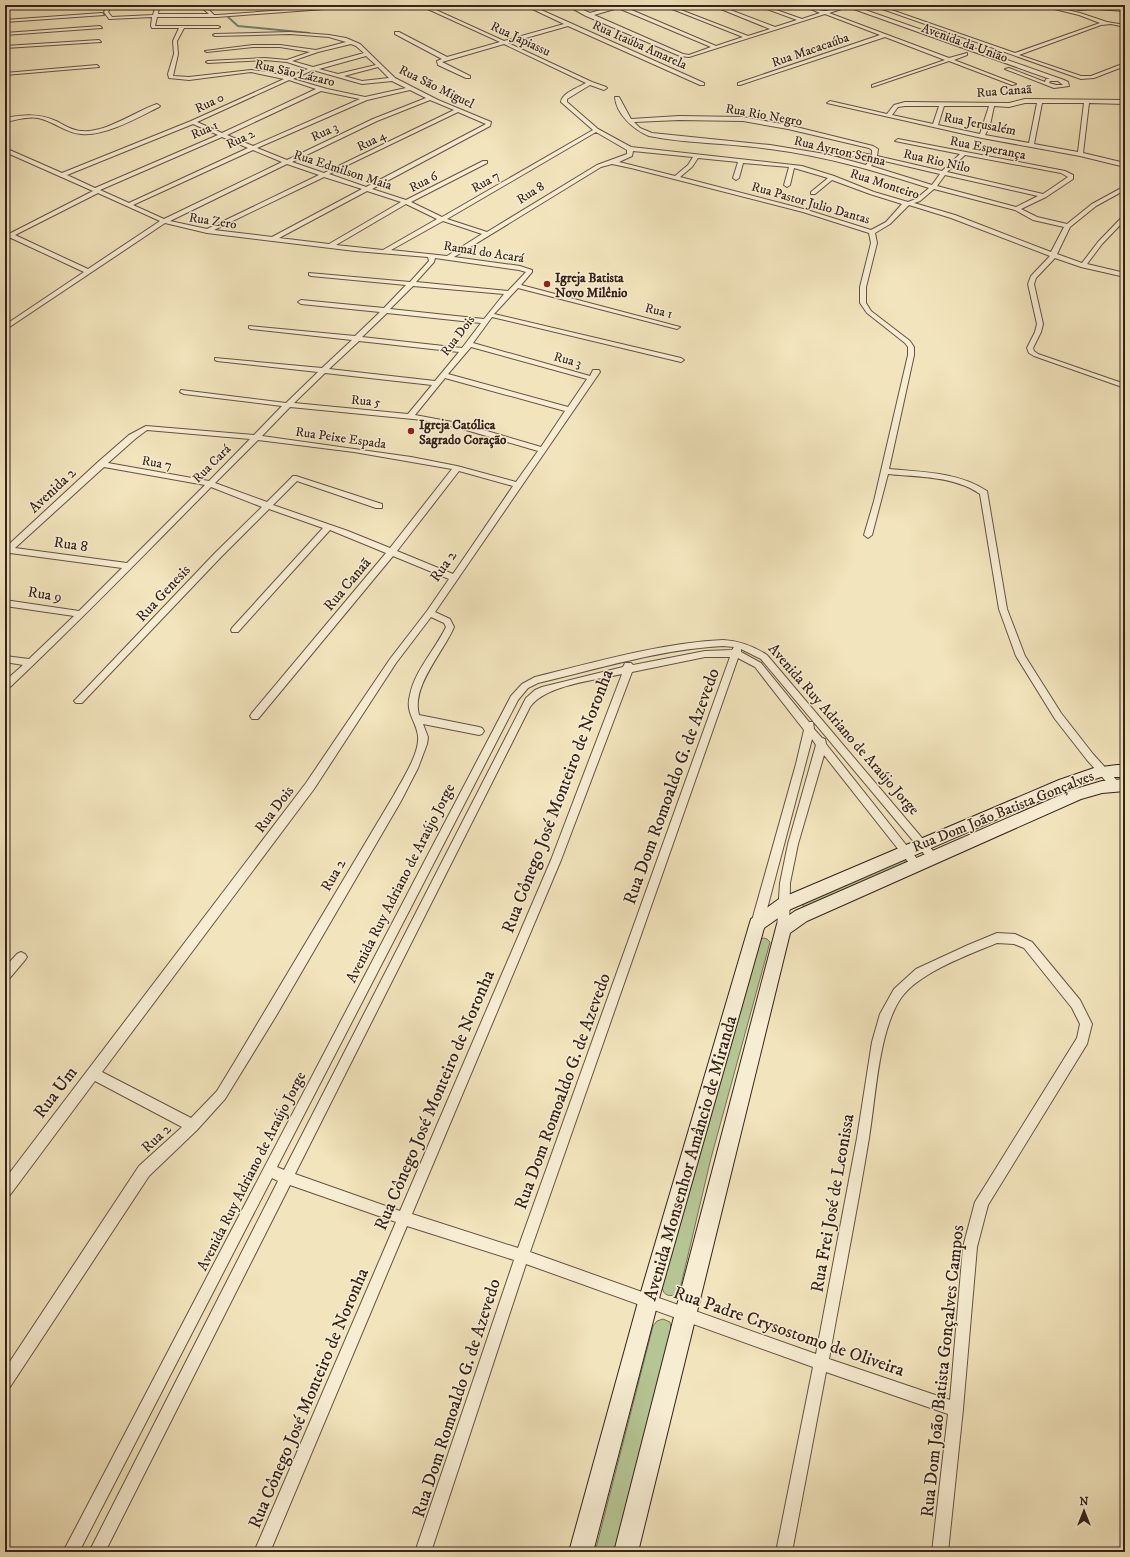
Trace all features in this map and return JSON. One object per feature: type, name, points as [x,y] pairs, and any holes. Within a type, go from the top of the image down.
[{"type":"street","points":[[110,5],[106,12],[111,18],[157,15],[214,16],[376,5]]},
{"type":"street","points":[[201,5],[219,22],[212,40]]},
{"type":"street","points":[[262,5],[265,13]]},
{"type":"street","points":[[298,5],[299,11]]},
{"type":"street","name":"Rua Japiassu","points":[[421,5],[505,42],[590,83],[604,88]]},
{"type":"street","name":"Rua Itaúba Amarela","points":[[526,5],[702,84]]},
{"type":"street","points":[[568,5],[682,55],[690,56],[848,5],[1058,80]]},
{"type":"street","points":[[582,17],[618,5],[717,48]]},
{"type":"street","points":[[664,5],[749,38]]},
{"type":"street","points":[[713,5],[776,29]]},
{"type":"street","points":[[758,5],[801,20]]},
{"type":"street","points":[[804,5],[1014,84]]},
{"type":"street","name":"Avenida da União","points":[[832,5],[921,38]]},
{"type":"street","points":[[873,5],[1071,75],[1087,78],[1125,64]]},
{"type":"street","points":[[1040,5],[1079,9],[1096,8],[1125,10]]},
{"type":"street","points":[[158,6],[154,27],[218,27]]},
{"type":"street","points":[[1079,9],[1105,23],[1125,26]]},
{"type":"street","points":[[5,21],[102,14]]},
{"type":"street","points":[[1014,55],[1105,23]]},
{"type":"street","points":[[468,77],[440,64],[439,61],[569,24]]},
{"type":"street","points":[[5,34],[100,27]]},
{"type":"street","name":"Rua São Lázaro","points":[[182,27],[175,41],[176,54],[170,74],[171,76],[177,78],[251,71],[289,79],[321,89],[365,99]]},
{"type":"street","name":"Rua São Miguel","points":[[215,34],[290,33],[328,36],[351,42],[358,45],[392,79],[430,98],[489,122],[488,126],[366,188]]},
{"type":"street","points":[[398,33],[446,59]]},
{"type":"street","name":"Rua Macacaúba","points":[[740,84],[886,35]]},
{"type":"street","points":[[5,47],[99,41]]},
{"type":"street","points":[[287,61],[316,51],[351,42]]},
{"type":"street","points":[[207,76],[207,51],[210,45]]},
{"type":"street","points":[[207,51],[274,46],[316,51]]},
{"type":"street","name":"Avenida da União","points":[[973,50],[986,46]]},
{"type":"street","name":"Avenida da União","points":[[957,51],[971,56]]},
{"type":"street","name":"Rua 0","points":[[63,175],[193,122],[312,69],[366,54]]},
{"type":"street","points":[[874,86],[965,54]]},
{"type":"street","points":[[208,62],[257,59],[287,61],[362,83],[392,79]]},
{"type":"street","points":[[5,74],[97,66]]},
{"type":"street","points":[[336,76],[378,66]]},
{"type":"street","name":"Avenida da União","points":[[1003,68],[1056,87],[1066,86],[1066,83],[1058,80]]},
{"type":"street","points":[[1046,84],[1048,80],[1058,80]]},
{"type":"street","points":[[590,83],[570,94],[564,99],[564,102],[596,130],[630,149],[630,155],[612,162]]},
{"type":"street","points":[[365,99],[410,88]]},
{"type":"street","name":"Rua 1","points":[[8,237],[96,190],[224,134],[321,89]]},
{"type":"street","name":"Rua 3","points":[[5,328],[164,221],[375,120],[430,98]]},
{"type":"street","name":"Rua Ayrton Senna","points":[[616,98],[628,121],[641,132],[651,135],[770,147],[825,156],[868,166],[933,187],[1017,209],[1029,217],[1068,226]]},
{"type":"street","name":"Rua 2","points":[[129,205],[252,148],[365,99]]},
{"type":"street","name":"Rua Canaã","points":[[889,116],[896,106],[900,105],[1009,105],[1019,101],[1125,102]]},
{"type":"street","points":[[1031,144],[1040,101]]},
{"type":"street","points":[[1080,154],[1087,101]]},
{"type":"street","name":"Rua Jerusalém","points":[[830,103],[982,136],[1080,154],[1125,165]]},
{"type":"street","points":[[935,125],[942,105]]},
{"type":"street","points":[[982,136],[987,126],[992,105]]},
{"type":"street","points":[[5,120],[29,116],[38,117],[77,132],[86,133],[107,127],[157,106]]},
{"type":"street","name":"Rua 4","points":[[207,231],[324,176],[458,110]]},
{"type":"street","name":"Rua Rio Negro","points":[[628,121],[679,118],[743,119],[788,127],[810,134],[871,147],[874,149],[874,157]]},
{"type":"street","name":"Rua Edmilson Maia","points":[[193,122],[224,134],[252,148],[286,162],[324,176],[366,188],[406,202],[442,219],[488,234]]},
{"type":"street","name":"Rua 7","points":[[385,251],[596,130]]},
{"type":"street","name":"Rua Esperança","points":[[898,140],[1062,172],[1071,176],[1071,178],[1044,196]]},
{"type":"street","name":"Rua Monteiro","points":[[630,149],[809,169],[871,192],[965,221],[1053,256],[1083,266],[1125,276]]},
{"type":"street","name":"Rua Zero","points":[[5,150],[164,221],[207,231],[385,251],[431,258]]},
{"type":"street","name":"Rua Rio Nilo","points":[[825,156],[836,153],[874,157],[1044,196]]},
{"type":"street","points":[[872,232],[888,223],[901,207],[918,200],[933,187],[944,172],[964,154]]},
{"type":"street","points":[[677,177],[690,166],[696,157]]},
{"type":"street","points":[[868,166],[874,157]]},
{"type":"street","points":[[736,178],[741,161]]},
{"type":"street","name":"Rua 6","points":[[330,246],[406,202],[486,162]]},
{"type":"street","name":"Rua Pastor Julio Dantas","points":[[612,162],[677,177],[804,211],[872,232],[874,243],[863,287],[863,303],[869,312],[908,342],[911,347],[912,355],[875,515],[868,535]]},
{"type":"street","name":"Rua 8","points":[[446,257],[488,234],[590,171],[599,166],[612,162]]},
{"type":"street","points":[[787,185],[792,166]]},
{"type":"street","points":[[813,193],[832,177]]},
{"type":"street","points":[[272,239],[366,188]]},
{"type":"street","points":[[1125,188],[1094,205],[1068,226],[1062,235],[1053,256],[1033,277],[1031,284],[1040,317],[1040,325],[1030,349],[1036,355],[1125,386]]},
{"type":"street","points":[[1017,209],[1044,196]]},
{"type":"street","points":[[1083,266],[1100,242],[1125,216]]},
{"type":"street","points":[[8,237],[88,272]]},
{"type":"street","name":"Ramal do Acará","points":[[431,258],[446,257],[526,269],[530,271],[528,274]]},
{"type":"street","name":"Rua Cará","points":[[5,687],[130,566],[255,437],[385,312],[412,284],[431,258]]},
{"type":"street","points":[[311,274],[509,294]]},
{"type":"street","name":"Rua Dois","points":[[410,416],[469,344],[488,318],[528,274]]},
{"type":"street","name":"Rua 1","points":[[517,286],[677,327]]},
{"type":"street","points":[[301,302],[385,312],[488,318],[681,360]]},
{"type":"street","points":[[251,327],[464,350]]},
{"type":"street","name":"Rua 3","points":[[469,344],[594,375]]},
{"type":"street","points":[[217,359],[437,383]]},
{"type":"street","points":[[444,375],[569,410]]},
{"type":"street","name":"Rua 2","points":[[5,1382],[144,1171],[160,1154],[206,1113],[231,1079],[317,934],[408,778],[421,750],[424,740],[423,731],[413,709],[412,702],[417,688],[450,627],[447,620],[430,613],[594,375]]},
{"type":"street","name":"Rua 5","points":[[184,392],[288,405],[410,416],[460,426],[543,450]]},
{"type":"street","name":"Avenida 2","points":[[7,552],[101,464],[140,431],[146,428],[156,429]]},
{"type":"street","name":"Rua Peixe Espada","points":[[156,429],[255,437],[404,458],[457,468],[519,485]]},
{"type":"street","name":"Rua 7","points":[[101,464],[209,483],[328,527],[455,578]]},
{"type":"street","name":"Rua Canaã","points":[[255,716],[392,552],[457,468]]},
{"type":"street","points":[[885,471],[955,480],[979,488],[984,493],[1003,609],[1021,656],[1058,716],[1090,757],[1103,771],[1120,785]]},
{"type":"street","name":"Rua Genesis","points":[[78,700],[218,555],[296,478],[379,506]]},
{"type":"street","points":[[235,630],[328,527]]},
{"type":"street","name":"Rua 8","points":[[7,552],[130,566]]},
{"type":"street","name":"Rua 9","points":[[5,603],[81,614]]},
{"type":"street","name":"Rua Dois","points":[[134,1017],[310,786],[393,661],[430,613]]},
{"type":"street","name":"Avenida Ruy Adriano de Araújo Jorge","points":[[97,1552],[515,726],[533,695],[541,690],[628,664],[704,644],[724,643],[737,649],[758,665],[905,852],[917,865]]},
{"type":"street","name":"Avenida Ruy Adriano de Araújo Jorge","points":[[737,649],[753,650],[764,658],[934,858]]},
{"type":"street","name":"Rua Dom Romoaldo G. de Azevedo","points":[[423,1552],[522,1256],[737,649]]},
{"type":"street","points":[[5,660],[31,663]]},
{"type":"street","name":"Avenida Ruy Adriano de Araújo Jorge","points":[[71,1552],[514,698],[525,686],[535,680],[628,664]]},
{"type":"street","name":"Rua Cônego José Monteiro de Noronha","points":[[262,1552],[556,860],[628,664]]},
{"type":"street","points":[[757,924],[801,764],[812,715]]},
{"type":"street","points":[[417,719],[479,731]]},
{"type":"street","points":[[783,929],[785,883],[793,844],[824,730]]},
{"type":"street","name":"Rua Dom João Batista Gonçalves","points":[[905,852],[1090,773],[1103,771],[1125,771]]},
{"type":"street","name":"Rua Dom João Batista Gonçalves","points":[[934,858],[1077,794],[1102,787],[1120,785]]},
{"type":"street","points":[[757,924],[785,904],[905,852]]},
{"type":"street","points":[[783,929],[801,916],[934,858]]},
{"type":"street","name":"Avenida Monsenhor Amâncio de Miranda","points":[[581,1552],[648,1302],[757,924]]},
{"type":"street","name":"Avenida Monsenhor Amâncio de Miranda","points":[[626,1552],[783,929]]},
{"type":"street","name":"Rua Frei José de Leonissa","points":[[784,1552],[863,1138],[878,1042],[886,1014],[898,993],[920,973],[997,938],[1015,939]]},
{"type":"street","name":"Rua Dom João Batista Gonçalves Campos","points":[[940,1552],[956,1410],[970,1247],[980,1209],[994,1182],[1083,1040],[1086,1024],[1076,1004],[1028,945],[1015,939]]},
{"type":"street","points":[[5,975],[21,956]]},
{"type":"street","name":"Rua Um","points":[[5,1190],[134,1017]]},
{"type":"street","points":[[92,1073],[193,1126]]},
{"type":"street","name":"Rua Padre Crysostomo de Oliveira","points":[[269,1171],[403,1218],[522,1256],[648,1302],[685,1313],[821,1363],[956,1410]]},
{"type":"green space","points":[[899,859],[905,860],[905,864],[806,909],[803,907],[803,903]]},
{"type":"green space","points":[[764,938],[770,942],[711,1158],[680,1289],[675,1295],[670,1296],[664,1292],[662,1284],[760,939]]},
{"type":"green space","points":[[663,1319],[670,1322],[672,1334],[618,1552],[595,1552],[653,1326],[657,1321]]},
{"type":"waterway","points":[[965,5],[1002,7]]},
{"type":"waterway","points":[[228,17],[238,26],[309,33]]},
{"type":"place","name":"Igreja Batista Novo Milênio","points":[[547,284]]},
{"type":"place","name":"Igreja Católica Sagrado Coração","points":[[411,431]]}]
